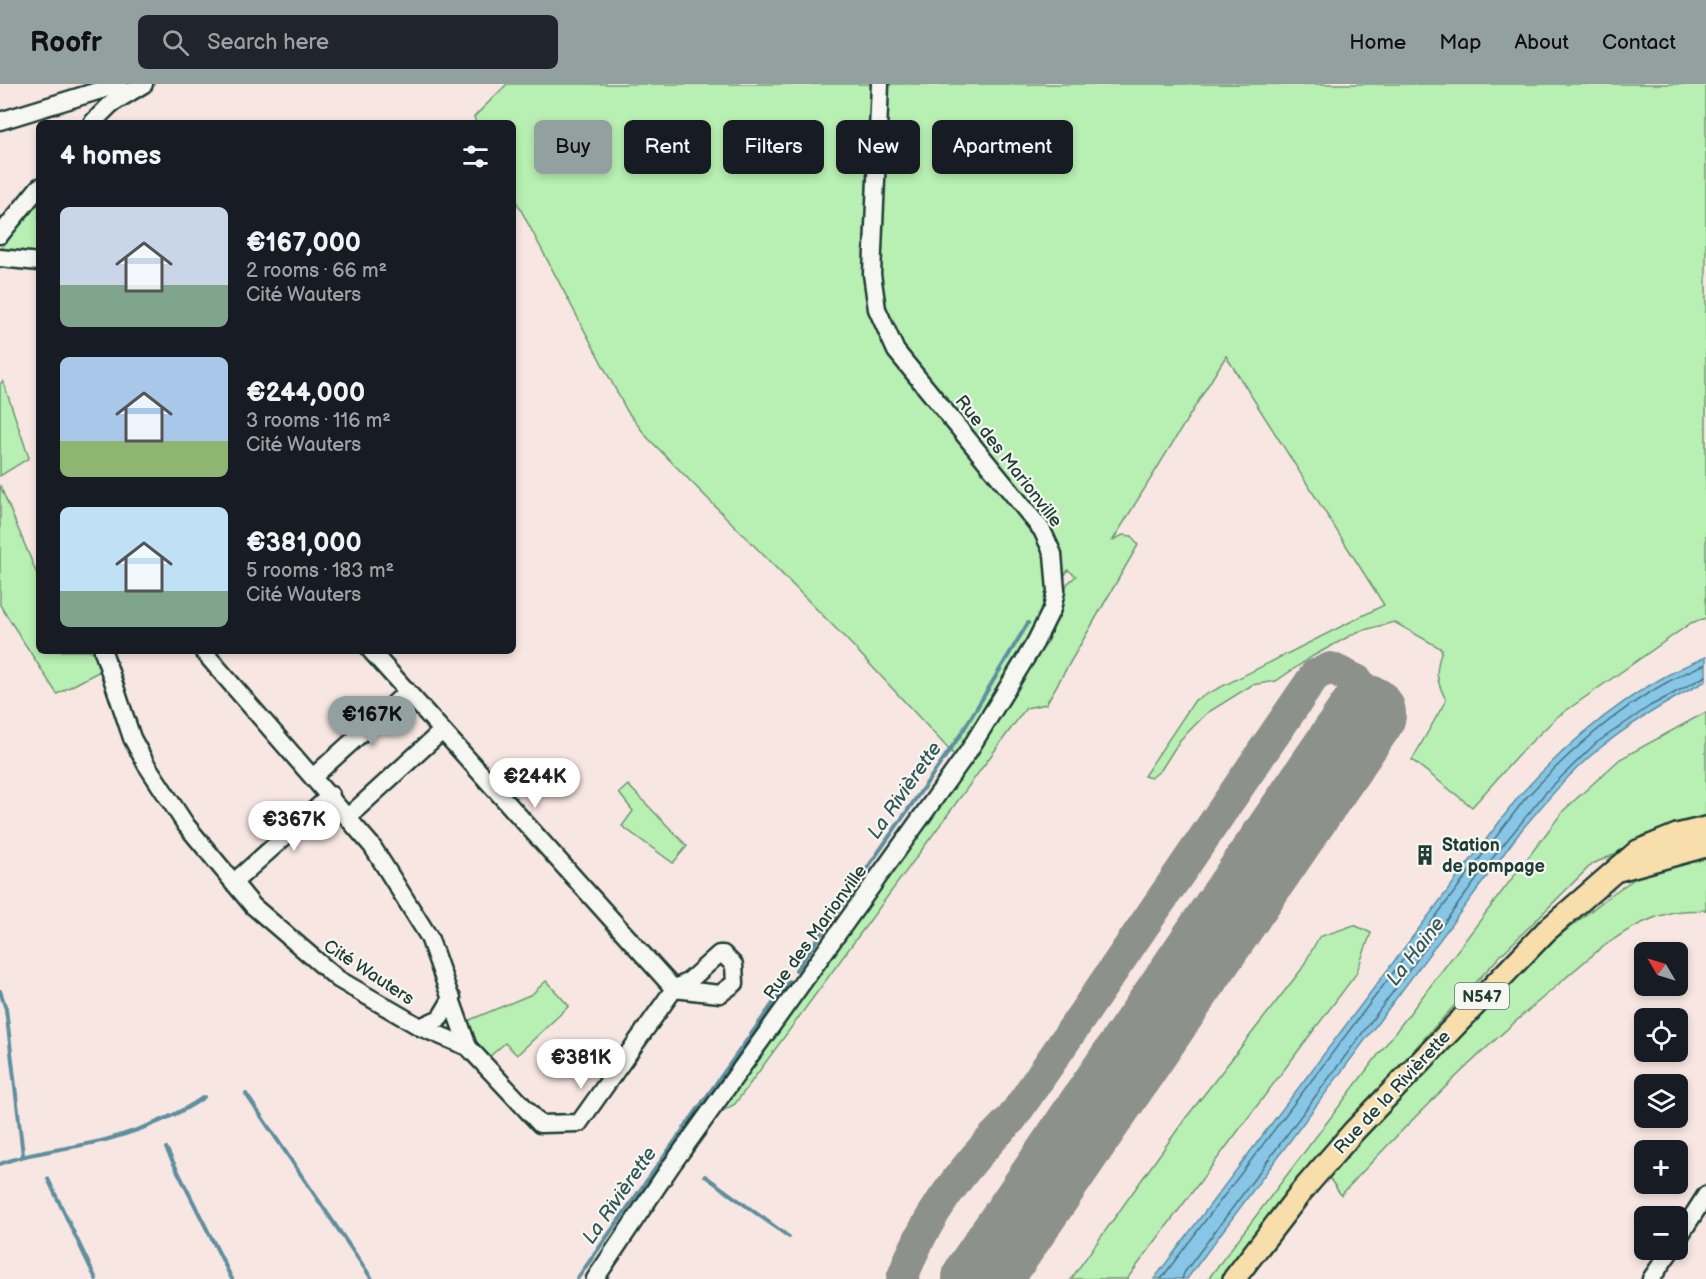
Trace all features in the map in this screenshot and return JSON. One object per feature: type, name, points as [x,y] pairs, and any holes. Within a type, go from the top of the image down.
[{"type":"main road","name":"N547","points":[[1619,870],[1638,851],[1706,828]]},
{"type":"main road","name":"N547","points":[[1619,870],[1706,846]]},
{"type":"main road","name":"Rue de la Rivièrette","points":[[1234,1279],[1301,1192],[1383,1100],[1546,931],[1600,883],[1619,870]]},
{"type":"street","points":[[95,120],[111,104],[144,84]]},
{"type":"street","name":"Rue des Marionville","points":[[595,1279],[658,1184],[968,752],[1035,643],[1055,602],[1055,567],[1046,537],[896,351],[879,316],[872,274],[880,84]]},
{"type":"street","points":[[0,121],[114,86],[128,93]]},
{"type":"street","points":[[0,235],[36,191]]},
{"type":"street","points":[[0,258],[36,262]]},
{"type":"street","name":"Cité Wauters","points":[[104,654],[132,738],[146,764],[186,825],[253,906],[338,979],[420,1027],[468,1047],[537,1122],[544,1125],[575,1124],[582,1119],[674,989],[373,654]]},
{"type":"street","points":[[206,654],[331,795],[372,846],[429,937],[468,1047]]},
{"type":"street","points":[[314,776],[407,692]]},
{"type":"street","points":[[349,816],[442,731]]},
{"type":"street","points":[[233,883],[331,795]]},
{"type":"street","points":[[420,1027],[440,1018],[452,998]]},
{"type":"street","points":[[1688,1223],[1706,1195]]},
{"type":"street","points":[[1651,1279],[1664,1260]]},
{"type":"green space","points":[[507,84],[1706,84],[1706,618],[1691,623],[1557,717],[1522,751],[1472,807],[1412,760],[1446,700],[1437,675],[1442,649],[1394,622],[1357,632],[1313,656],[1276,681],[1252,685],[1207,713],[1180,740],[1161,770],[1151,778],[1144,776],[1195,700],[1384,605],[1226,356],[1113,540],[1123,535],[1132,536],[1138,545],[1046,704],[1026,708],[735,1104],[719,1113],[1032,661],[1059,616],[1067,584],[1076,576],[1068,570],[955,756],[853,646],[647,437],[627,411],[516,201],[516,120],[475,120],[474,117]]},
{"type":"green space","points":[[36,206],[36,257],[0,252]]},
{"type":"green space","points":[[3,381],[29,458],[0,476],[0,384]]},
{"type":"green space","points":[[0,485],[36,572],[36,654],[96,654],[100,671],[57,694],[0,605]]},
{"type":"green space","points":[[1706,712],[1706,821],[1692,822],[1592,864],[1501,955],[1362,1106],[1225,1279],[1208,1279],[1564,810],[1620,759]]},
{"type":"green space","points":[[628,785],[687,846],[673,863],[622,826],[633,811],[619,793]]},
{"type":"green space","points":[[1706,853],[1706,910],[1674,912],[1653,918],[1607,944],[1470,1063],[1341,1195],[1328,1176],[1396,1102],[1553,941],[1612,894],[1654,866]]},
{"type":"green space","points":[[1354,925],[1371,933],[1356,974],[1127,1279],[1071,1279],[1185,1119],[1301,970],[1319,937]]},
{"type":"green space","points":[[546,981],[569,1006],[517,1055],[505,1043],[488,1058],[471,1042],[465,1022],[532,994]]},
{"type":"water","name":"La Haine","points":[[1706,657],[1706,681],[1625,729],[1600,748],[1569,776],[1523,828],[1187,1279],[1154,1279],[1519,796],[1560,754],[1605,716],[1653,683]]},
{"type":"waterway","name":"La Rivièrette","points":[[796,970],[961,734],[1028,623]]},
{"type":"waterway","name":"La Rivièrette","points":[[577,1279],[789,981]]},
{"type":"waterway","points":[[0,991],[6,1009],[23,1155]]},
{"type":"waterway","points":[[246,1094],[372,1279]]},
{"type":"waterway","points":[[0,1164],[124,1134],[171,1116],[204,1097]]},
{"type":"waterway","points":[[166,1148],[232,1279]]},
{"type":"waterway","points":[[705,1176],[789,1237]]},
{"type":"waterway","points":[[48,1179],[96,1279]]},
{"type":"taxiway","points":[[902,1279],[922,1235],[948,1193],[978,1154],[1012,1118],[1315,675],[1331,668],[1358,681],[1371,702],[1367,714]]},
{"type":"runway","points":[[981,1279],[1367,714]]},
{"type":"place","name":"Station de pompage","points":[[1425,855]]}]
